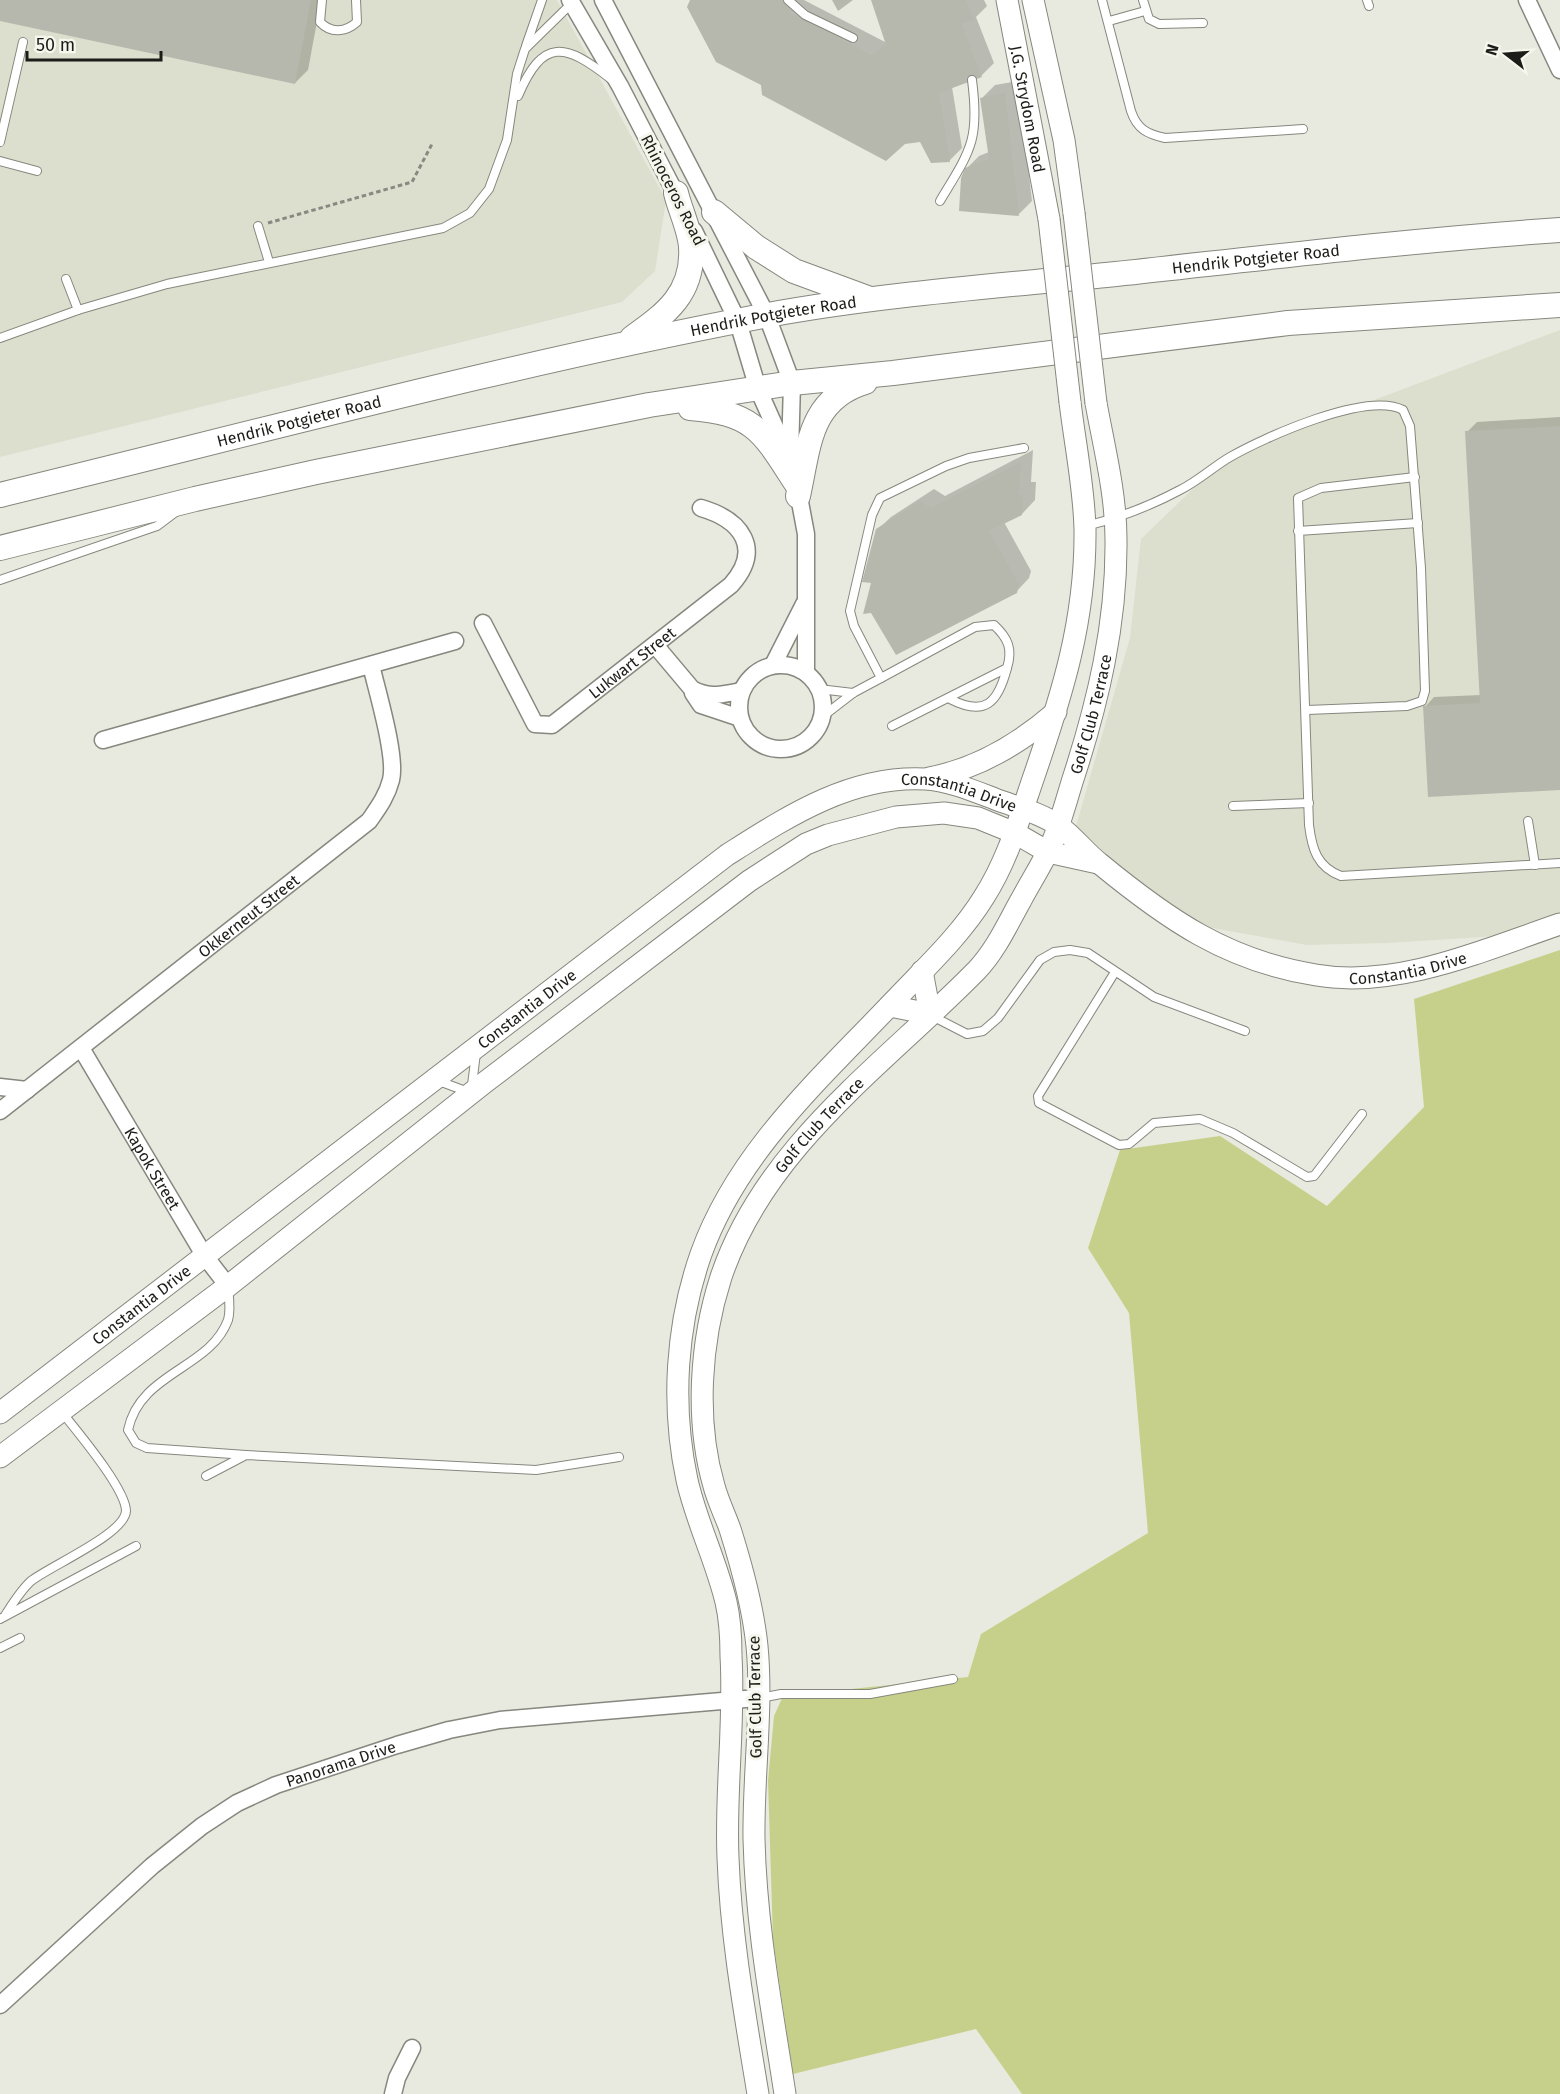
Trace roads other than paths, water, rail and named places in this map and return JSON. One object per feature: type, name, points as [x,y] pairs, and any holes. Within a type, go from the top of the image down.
[{"type":"main road","points":[[625,343],[663,316],[685,287],[690,274],[691,245],[676,193]]},
{"type":"main road","points":[[714,212],[756,247],[794,271],[872,300]]},
{"type":"main road","points":[[1460,237],[1560,222]]},
{"type":"main road","name":"Hendrik Potgieter Road","points":[[0,495],[625,343],[767,316],[872,300],[1460,237],[1560,230]]},
{"type":"main road","points":[[0,548],[195,499],[649,405],[792,383],[893,373],[1288,322],[1492,312],[1560,305]]},
{"type":"main road","points":[[1492,312],[1560,316]]},
{"type":"main road","points":[[795,480],[820,412],[844,388],[893,373]]},
{"type":"main road","points":[[649,405],[713,410],[739,416],[768,439],[795,480]]},
{"type":"street","name":"Rhinoceros Road","points":[[603,0],[767,316],[792,383]]},
{"type":"street","name":"J.G. Strydom Road","points":[[1007,0],[1049,219]]},
{"type":"street","name":"J.G. Strydom Road","points":[[1033,0],[1064,140],[1074,213]]},
{"type":"street","points":[[1527,0],[1560,70]]},
{"type":"street","name":"Rhinoceros Road","points":[[572,1],[676,193],[738,322],[758,389],[795,480]]},
{"type":"street","name":"Golf Club Terrace","points":[[785,2094],[767,1983],[756,1885],[754,1833],[757,1650],[752,1609],[732,1536],[714,1488],[705,1449],[703,1372],[720,1280],[738,1235],[772,1178],[801,1142],[878,1061],[981,966],[1002,934],[1047,852],[1083,751],[1104,668],[1116,571],[1115,519],[1096,403],[1074,213]]},
{"type":"street","name":"Golf Club Terrace","points":[[758,2094],[733,1943],[728,1854],[732,1659],[726,1603],[687,1482],[679,1424],[678,1374],[688,1299],[701,1254],[714,1222],[742,1173],[776,1126],[862,1032],[922,971],[974,912],[987,893],[1015,833],[1056,712],[1070,665],[1078,622],[1085,526],[1049,219]]},
{"type":"street","points":[[792,383],[795,480],[806,534],[806,674]]},
{"type":"street","name":"Lukwart Street","points":[[483,623],[535,724],[552,725],[731,585],[744,566],[747,554],[745,537],[730,520],[701,508]]},
{"type":"street","points":[[773,665],[806,600]]},
{"type":"street","points":[[103,740],[455,641]]},
{"type":"street","points":[[655,645],[692,689],[701,705],[740,718]]},
{"type":"street","name":"Okkerneut Street","points":[[0,1111],[369,821],[383,802],[392,778],[390,750],[371,665]]},
{"type":"street","points":[[773,665],[787,665],[806,674],[819,689],[823,703],[822,717],[817,729],[807,740],[795,747],[782,749],[768,747],[755,741],[746,731],[740,718],[739,704],[742,691],[749,679],[760,670],[773,665]]},
{"type":"street","points":[[692,689],[706,696],[742,691]]},
{"type":"street","points":[[926,779],[973,766],[1023,740],[1056,712]]},
{"type":"street","name":"Constantia Drive","points":[[0,1413],[727,855],[813,804],[846,791],[881,782],[926,779],[969,789],[1023,809],[1058,825],[1099,863],[1184,927],[1227,951],[1270,966],[1317,976],[1346,978],[1397,973],[1441,963],[1560,924]]},
{"type":"street","name":"Constantia Drive","points":[[0,1457],[228,1286],[471,1093],[749,881],[806,844],[857,826],[917,813],[944,813],[978,818],[1015,833],[1047,852],[1099,863]]},
{"type":"street","points":[[890,1006],[930,1014],[922,971]]},
{"type":"street","name":"Kapok Street","points":[[81,1048],[204,1255],[228,1286]]},
{"type":"street","points":[[0,1087],[27,1090]]},
{"type":"street","name":"Panorama Drive","points":[[0,2005],[152,1866],[202,1826],[237,1803],[276,1785],[407,1742],[500,1720],[757,1698]]},
{"type":"street","points":[[393,2094],[397,2078],[412,2048]]},
{"type":"lane","points":[[322,0],[320,22],[336,30],[349,29],[357,22],[356,0]]},
{"type":"lane","points":[[0,338],[78,310],[167,284],[443,228],[470,213],[489,189],[507,140],[514,106],[517,74],[542,0]]},
{"type":"lane","points":[[788,0],[805,15],[853,38]]},
{"type":"lane","points":[[1102,0],[1131,111],[1135,123],[1143,131],[1165,138],[1302,129]]},
{"type":"lane","points":[[1143,0],[1149,19],[1160,24],[1203,23]]},
{"type":"lane","points":[[525,49],[572,1]]},
{"type":"lane","points":[[1109,21],[1145,11]]},
{"type":"lane","points":[[0,142],[23,42]]},
{"type":"lane","points":[[514,106],[533,67],[548,53],[557,51],[585,58],[620,86]]},
{"type":"lane","points":[[940,201],[971,149],[977,118],[972,81]]},
{"type":"lane","points":[[0,161],[38,171]]},
{"type":"lane","points":[[258,226],[268,262]]},
{"type":"lane","points":[[66,279],[78,310]]},
{"type":"lane","points":[[1085,526],[1115,519],[1182,489],[1230,457],[1287,431],[1348,408],[1386,404],[1403,410],[1410,426],[1415,477],[1424,660],[1422,701],[1407,706],[1307,710]]},
{"type":"lane","points":[[881,678],[854,626],[850,611],[877,502],[946,466],[969,458],[1023,448]]},
{"type":"lane","points":[[1415,477],[1308,492],[1298,498],[1307,710],[1309,825],[1316,857],[1329,871],[1341,876],[1560,863]]},
{"type":"lane","points":[[0,580],[157,526],[195,499]]},
{"type":"lane","points":[[1298,531],[1418,523]]},
{"type":"lane","points":[[822,717],[853,693],[975,627],[994,625],[1007,637],[1011,655],[995,698],[983,706],[968,708],[950,699]]},
{"type":"lane","points":[[892,726],[950,699],[1007,668]]},
{"type":"lane","points":[[819,689],[853,693]]},
{"type":"lane","points":[[1233,806],[1309,803]]},
{"type":"lane","points":[[1528,821],[1535,865]]},
{"type":"lane","points":[[930,1014],[967,1034],[983,1031],[999,1018],[1040,960],[1054,952],[1070,950],[1088,953],[1154,997],[1245,1031]]},
{"type":"lane","points":[[1115,972],[1038,1096],[1039,1103],[1119,1144],[1129,1144],[1154,1123],[1200,1119],[1233,1133],[1307,1177],[1314,1176],[1362,1114]]},
{"type":"lane","points":[[433,1079],[471,1093],[478,1044]]},
{"type":"lane","points":[[228,1286],[228,1318],[221,1331],[207,1348],[150,1389],[137,1405],[128,1430],[136,1443],[147,1448],[246,1455],[536,1470],[619,1457]]},
{"type":"lane","points":[[3,1617],[32,1581],[108,1534],[124,1519],[126,1511],[119,1491],[61,1410]]},
{"type":"lane","points":[[206,1476],[246,1455]]},
{"type":"lane","points":[[3,1617],[136,1546]]},
{"type":"lane","points":[[0,1648],[20,1638]]},
{"type":"lane","points":[[757,1698],[781,1694],[870,1694],[953,1678]]}]
